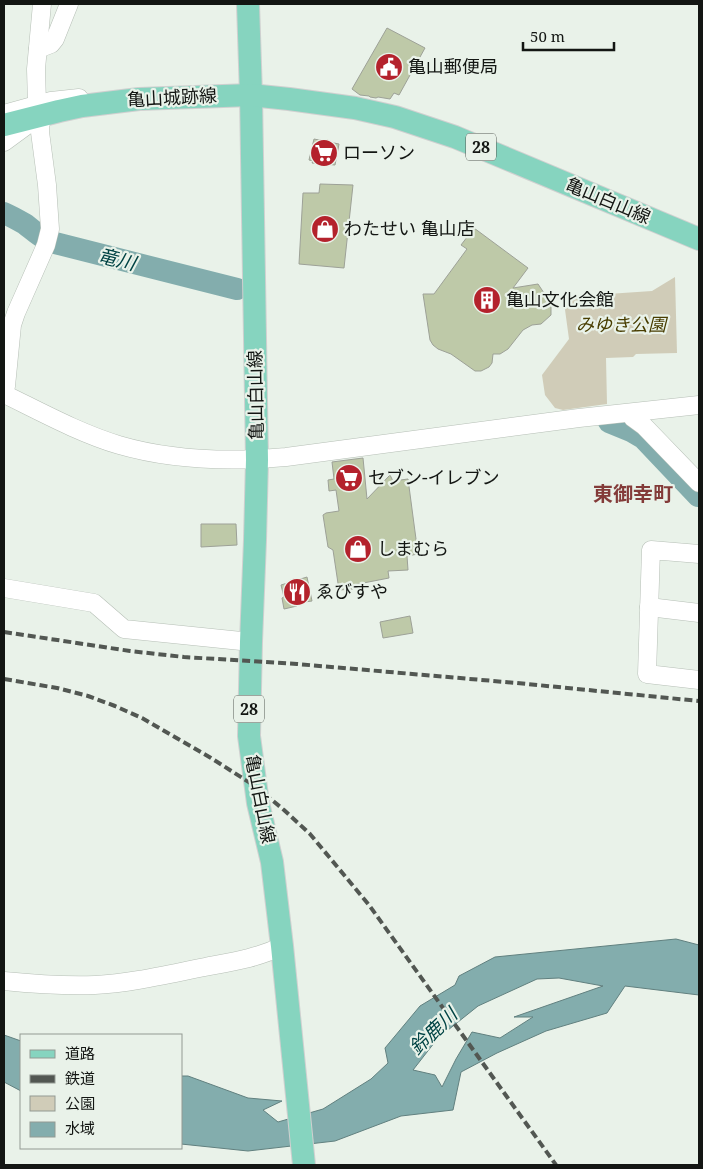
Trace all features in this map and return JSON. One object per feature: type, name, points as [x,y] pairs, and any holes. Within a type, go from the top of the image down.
[{"type":"main road","points":[[248,4],[251,95]]},
{"type":"main road","name":"亀山城跡線","points":[[4,125],[39,110],[60,110],[139,99],[251,95]]},
{"type":"main road","name":"亀山白山線","points":[[304,1165],[272,862],[258,803],[248,728],[256,540],[257,460],[251,95],[288,98],[355,108],[429,128],[455,137],[699,239]]},
{"type":"street","points":[[42,4],[36,69],[40,132],[50,229],[12,325],[4,393],[78,430],[126,447],[164,456],[257,460],[579,418],[699,406]]},
{"type":"street","points":[[38,49],[51,44],[55,39],[69,4]]},
{"type":"street","points":[[4,114],[39,110]]},
{"type":"street","points":[[4,142],[39,110]]},
{"type":"street","points":[[630,413],[699,484]]},
{"type":"street","points":[[699,554],[651,550],[646,674],[699,680]]},
{"type":"street","points":[[4,588],[94,603],[124,629],[251,642]]},
{"type":"street","points":[[649,607],[699,613]]},
{"type":"street","points":[[4,981],[73,985],[124,982],[282,951]]},
{"type":"green space","name":"みゆき公園","points":[[675,277],[677,353],[636,354],[633,357],[606,358],[607,404],[563,410],[555,408],[545,395],[542,375],[569,339],[563,295],[578,296],[652,291]]},
{"type":"water","name":"鈴鹿川","points":[[676,939],[699,945],[699,995],[625,986],[607,1013],[546,1031],[461,1072],[453,1110],[401,1116],[335,1141],[248,1151],[182,1144],[182,1076],[188,1076],[248,1098],[282,1101],[263,1110],[278,1122],[323,1109],[371,1079],[388,1063],[385,1048],[420,1006],[455,985],[459,976],[495,957]],"holes":[[[559,978],[603,986],[514,1017],[533,1017],[500,1038],[472,1032],[442,1087],[435,1075],[413,1070],[438,1038],[478,1006],[537,979]]]},
{"type":"water","points":[[4,1035],[20,1041],[20,1090],[4,1082]]},
{"type":"building","points":[[387,28],[425,48],[399,95],[394,93],[390,99],[360,95],[352,89]]},
{"type":"building","points":[[314,139],[339,144],[335,165],[312,163],[313,161],[309,160]]},
{"type":"building","name":"わたせい 亀山店","points":[[320,184],[353,185],[344,268],[299,264],[303,193],[319,193]]},
{"type":"building","name":"亀山文化会館","points":[[474,228],[528,268],[513,288],[538,284],[544,293],[547,293],[551,303],[551,315],[541,324],[532,325],[523,330],[508,349],[500,354],[493,354],[492,363],[481,371],[475,371],[451,354],[433,345],[430,340],[423,294],[434,294],[467,249],[461,245]]},
{"type":"building","points":[[363,458],[367,499],[390,475],[393,481],[408,479],[418,554],[407,556],[408,570],[388,571],[389,578],[353,585],[353,589],[339,590],[333,550],[328,547],[323,515],[339,511],[336,490],[329,491],[328,480],[334,479],[332,462]]},
{"type":"building","points":[[201,524],[236,524],[237,545],[201,547]]},
{"type":"building","points":[[307,577],[312,601],[297,603],[297,606],[284,609],[281,585]]},
{"type":"building","points":[[410,616],[413,633],[383,638],[380,622]]},
{"type":"waterway","name":"竜川","points":[[4,213],[25,224],[51,242],[237,289]]},
{"type":"waterway","name":"竜川","points":[[609,422],[643,438],[698,496]]},
{"type":"railway","points":[[4,632],[184,657],[297,664],[699,701]]},
{"type":"railway","points":[[4,679],[57,688],[88,696],[142,718],[255,786],[284,810],[310,834],[369,905],[556,1165]]},
{"type":"place","name":"亀山郵便局","points":[[389,67]]},
{"type":"place","name":"ローソン","points":[[324,153]]},
{"type":"place","name":"わたせい 亀山店","points":[[325,229]]},
{"type":"place","name":"亀山文化会館","points":[[487,300]]},
{"type":"place","name":"セブン-イレブン","points":[[349,478]]},
{"type":"place","name":"しまむら","points":[[358,549]]},
{"type":"place","name":"ゑびすや","points":[[297,592]]},
{"type":"district","name":"東御幸町","points":[[633,494]]}]
